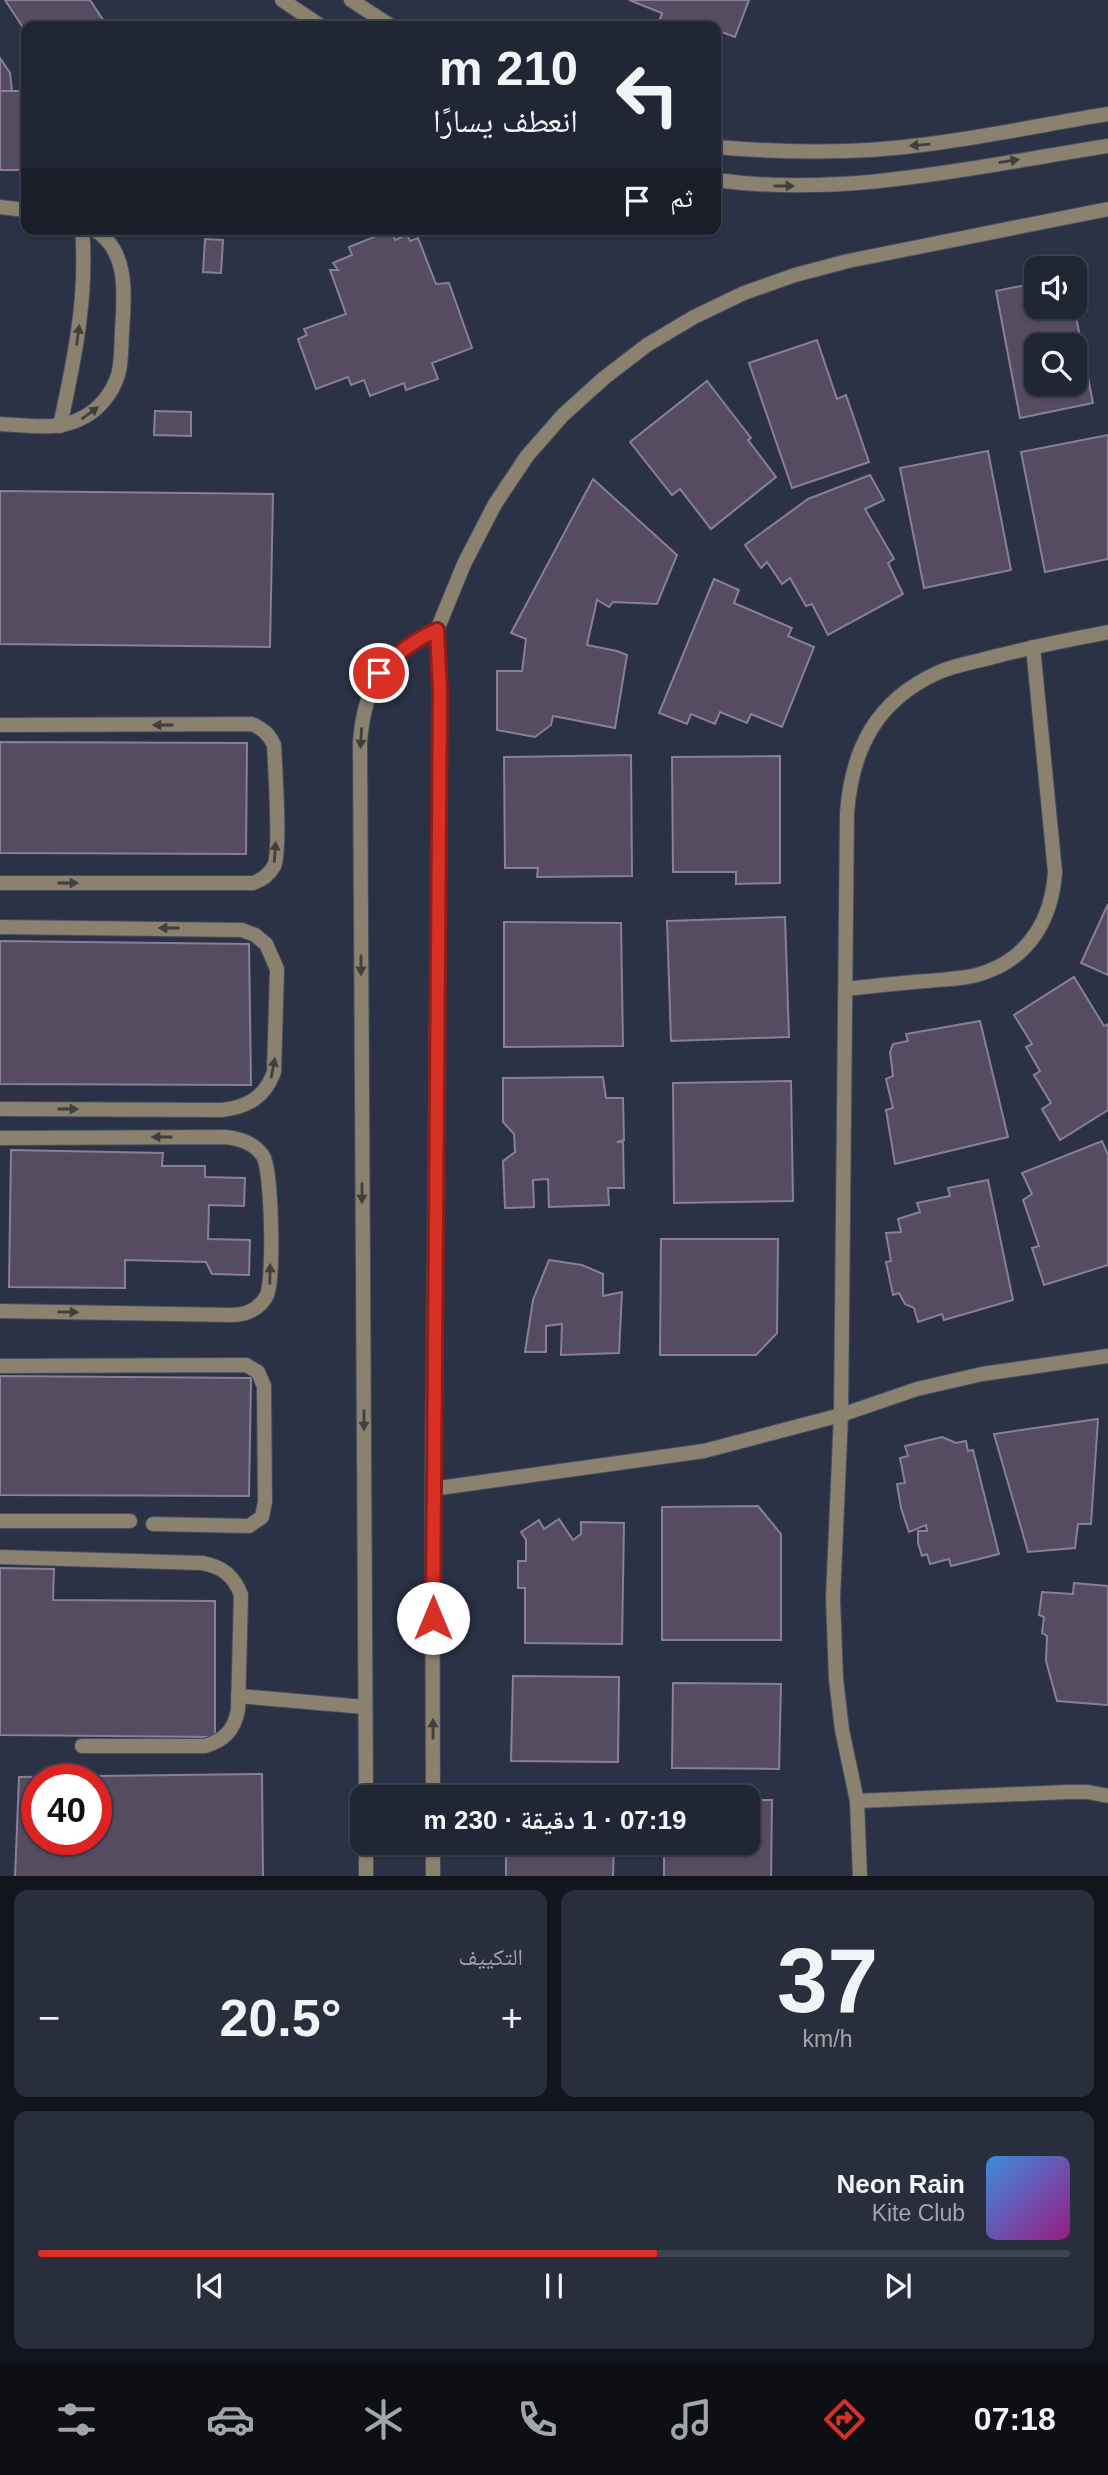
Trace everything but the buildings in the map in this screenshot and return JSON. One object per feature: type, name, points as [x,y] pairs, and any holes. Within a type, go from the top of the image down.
[{"type":"street","points":[[282,0],[314,21]]},
{"type":"street","points":[[351,0],[383,21]]},
{"type":"street","points":[[721,147],[761,151],[828,150],[926,144],[1108,114]]},
{"type":"street","points":[[721,181],[760,186],[807,187],[888,181],[1108,146]]},
{"type":"street","points":[[0,207],[21,209]]},
{"type":"street","points":[[433,1785],[432,1489],[440,692],[437,630],[464,564],[495,504],[527,456],[564,415],[647,345],[719,305],[795,275],[848,261],[1108,209]]},
{"type":"street","points":[[60,426],[79,327],[84,255],[82,235]]},
{"type":"street","points":[[0,424],[60,426],[80,420],[97,408],[110,393],[119,374],[123,271],[114,249],[99,235]]},
{"type":"street","points":[[366,1785],[361,731],[368,695],[379,673],[395,655],[415,640],[437,630]]},
{"type":"street","points":[[860,1876],[857,1801],[842,1730],[835,1679],[833,1598],[841,1415],[847,813],[850,784],[858,755],[871,729],[889,706],[912,687],[938,672],[1033,647],[1108,632]]},
{"type":"street","points":[[846,989],[985,973],[1005,964],[1023,951],[1037,934],[1054,894],[1055,872],[1033,647]]},
{"type":"street","points":[[0,725],[253,724],[260,727],[274,745],[276,859],[268,875],[253,883],[0,883]]},
{"type":"street","points":[[0,927],[242,930],[255,935],[266,944],[273,956],[277,976],[274,1072],[269,1085],[249,1104],[222,1110],[0,1109]]},
{"type":"street","points":[[0,1138],[226,1136],[241,1139],[254,1146],[264,1157],[269,1171],[270,1277],[267,1294],[262,1302],[249,1313],[241,1315],[0,1311]]},
{"type":"street","points":[[432,1489],[704,1451],[841,1415],[917,1389],[982,1374],[1108,1356]]},
{"type":"street","points":[[0,1366],[246,1365],[258,1372],[264,1385],[265,1502],[262,1517],[249,1526],[153,1524]]},
{"type":"street","points":[[0,1521],[130,1521]]},
{"type":"street","points":[[0,1557],[215,1565],[227,1572],[242,1595],[239,1696],[235,1723],[228,1734],[218,1742],[205,1746],[82,1746]]},
{"type":"street","points":[[239,1696],[365,1707]]},
{"type":"street","points":[[857,1801],[1067,1792],[1108,1796]]},
{"type":"street","points":[[366,1855],[366,1876]]},
{"type":"street","points":[[433,1855],[433,1876]]},
{"type":"route","points":[[379,673],[395,655],[415,640],[437,630],[440,692],[433,1618]]}]
